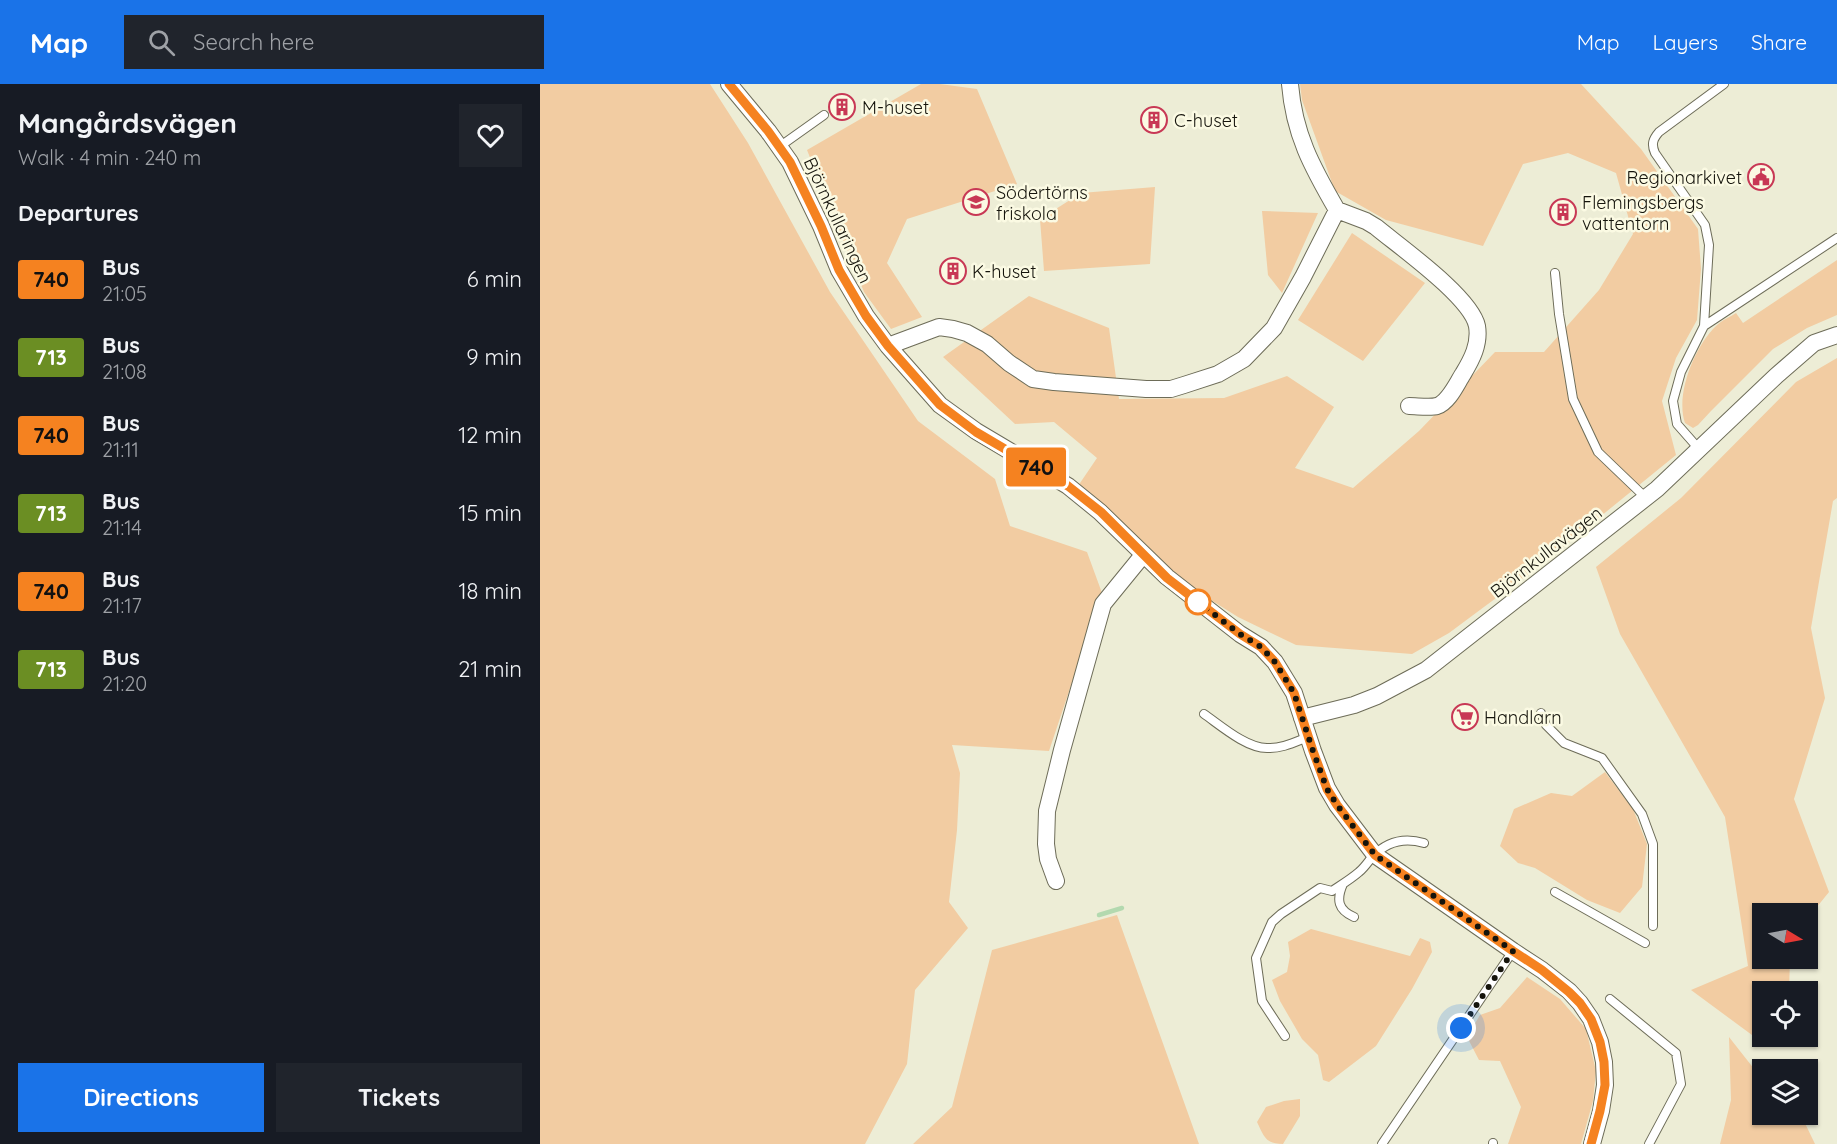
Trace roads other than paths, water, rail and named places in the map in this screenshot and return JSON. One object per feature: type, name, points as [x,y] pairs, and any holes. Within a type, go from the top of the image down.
[{"type":"street","name":"Björnkullaringen","points":[[729,84],[779,147],[800,181],[851,294],[888,346],[940,405],[976,432],[1068,486],[1101,512],[1167,578],[1240,634],[1261,647],[1275,662],[1294,693],[1302,718]]},
{"type":"street","points":[[1290,84],[1296,126],[1313,168],[1337,210],[1366,220],[1376,227],[1446,286],[1471,312],[1476,324],[1478,337],[1474,355],[1446,400],[1437,406],[1409,406]]},
{"type":"street","points":[[888,346],[939,327],[953,328],[987,344],[1033,379],[1146,389],[1171,389],[1184,386],[1218,374],[1244,359],[1274,328],[1337,210]]},
{"type":"street","name":"Björnkullavägen","points":[[1302,718],[1354,705],[1377,696],[1426,670],[1646,498],[1776,376],[1814,344],[1837,335]]},
{"type":"street","points":[[1056,881],[1048,859],[1046,844],[1047,812],[1062,750],[1103,604],[1143,555]]},
{"type":"street","points":[[1302,718],[1327,789],[1375,855],[1542,970],[1569,992],[1591,1019],[1600,1042],[1605,1085],[1592,1144]]},
{"type":"lane","points":[[1700,449],[1677,424],[1673,401],[1681,372],[1704,326],[1709,245],[1705,225],[1652,146],[1653,138],[1659,132],[1725,84]]},
{"type":"lane","points":[[779,147],[824,115]]},
{"type":"lane","points":[[1704,326],[1837,238]]},
{"type":"lane","points":[[1555,273],[1559,314],[1573,399],[1599,452],[1646,498]]},
{"type":"lane","points":[[1541,713],[1546,725],[1564,743],[1602,758],[1642,814],[1653,844],[1653,926]]},
{"type":"lane","points":[[1204,714],[1243,741],[1265,748],[1287,746],[1308,737]]},
{"type":"lane","points":[[1285,1036],[1262,1001],[1256,958],[1272,922],[1320,888],[1332,891],[1361,870],[1389,843],[1415,840],[1425,843]]},
{"type":"lane","points":[[1343,883],[1338,901],[1341,909],[1354,917]]},
{"type":"lane","points":[[1555,892],[1645,943]]},
{"type":"lane","points":[[1382,1144],[1513,951]]},
{"type":"lane","points":[[1610,999],[1676,1053],[1681,1084],[1649,1144]]},
{"type":"waterway","points":[[1099,915],[1122,908]]},
{"type":"place","name":"M-huset","points":[[842,107]]},
{"type":"place","name":"C-huset","points":[[1154,120]]},
{"type":"place","name":"Regionarkivet","points":[[1761,177]]},
{"type":"place","name":"Södertörns friskola","points":[[976,202]]},
{"type":"place","name":"Flemingsbergs vattentorn","points":[[1563,212]]},
{"type":"place","name":"K-huset","points":[[953,271]]},
{"type":"place","name":"Handlarn","points":[[1465,717]]}]
